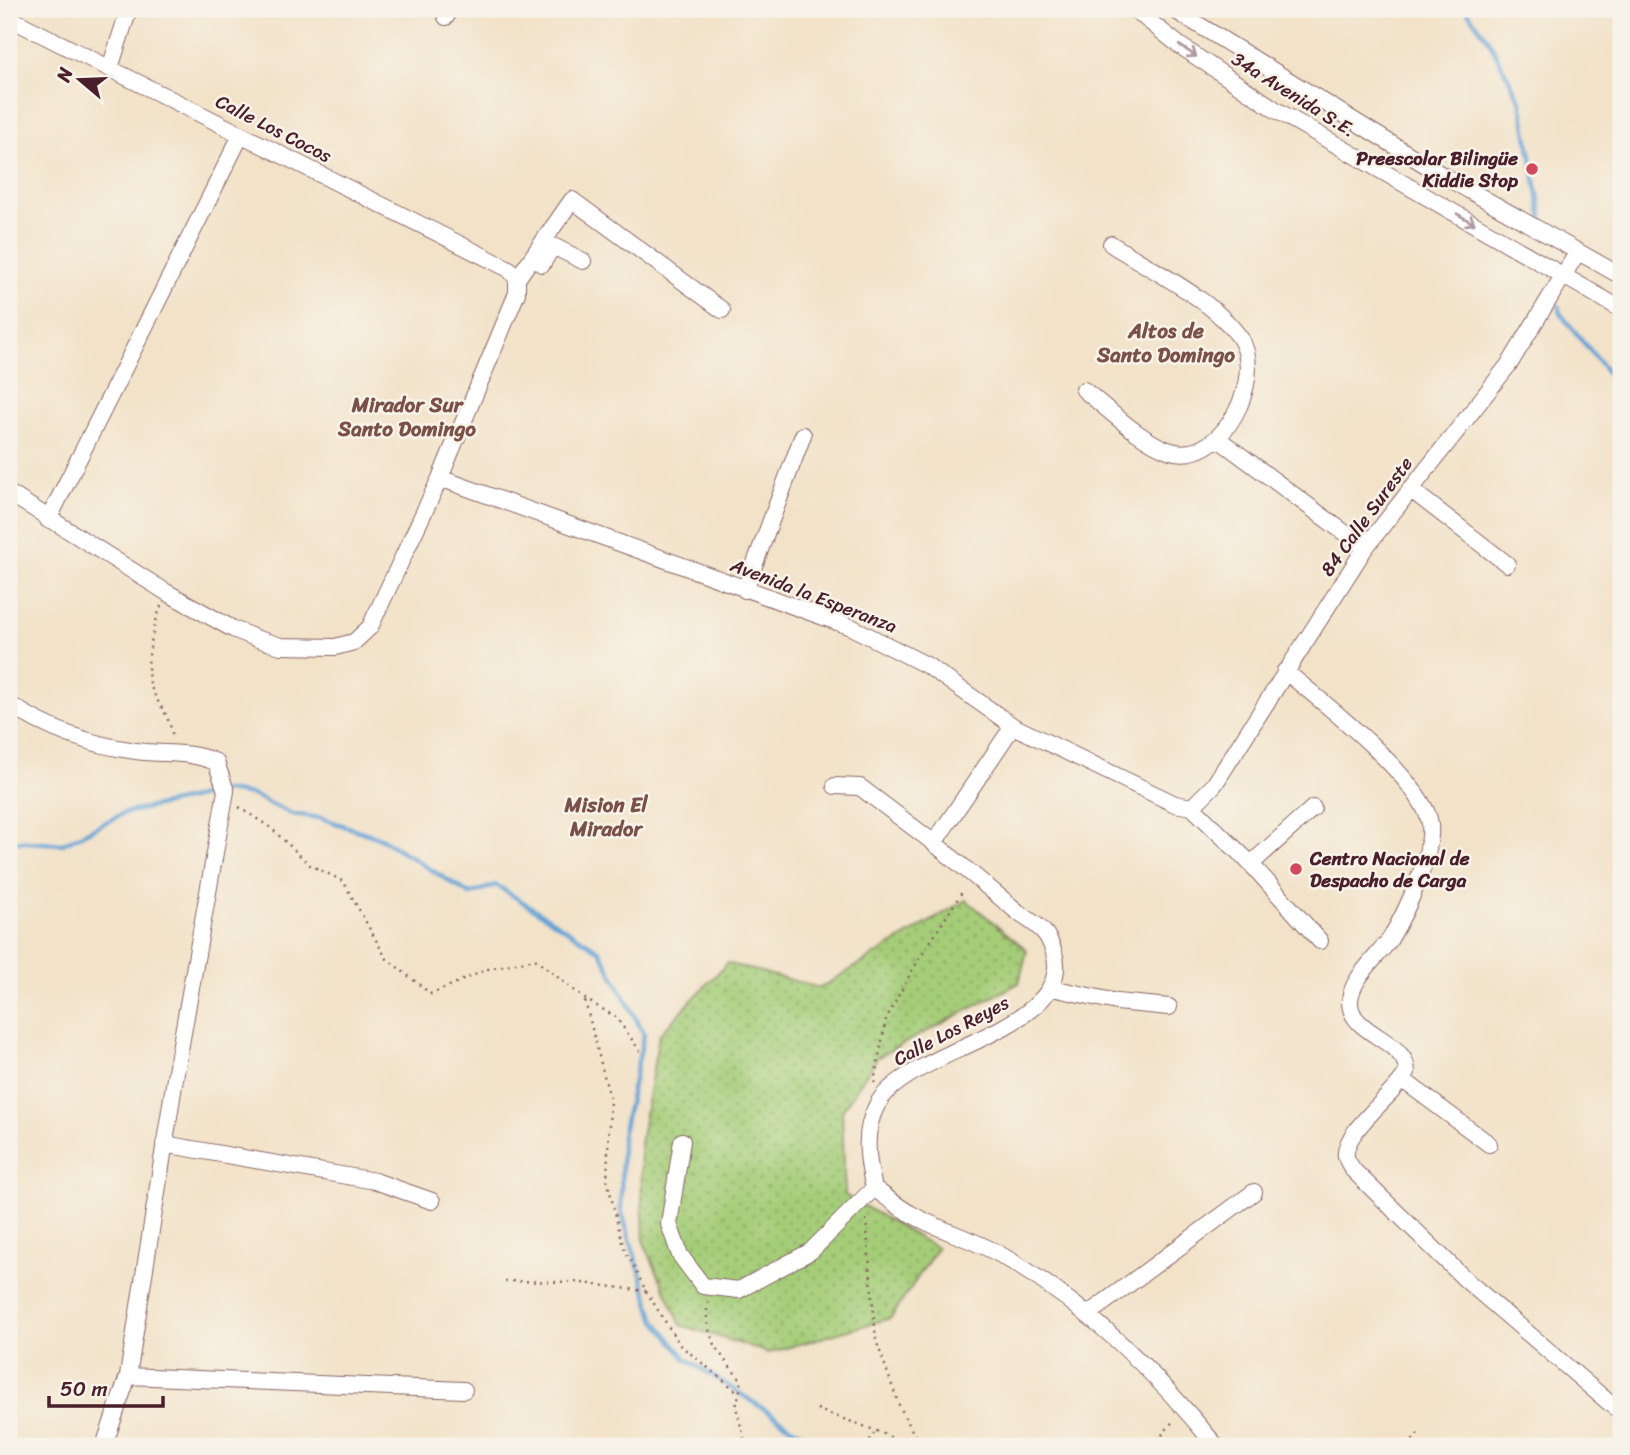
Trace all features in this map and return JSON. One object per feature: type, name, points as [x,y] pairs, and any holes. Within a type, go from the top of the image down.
[{"type":"street","points":[[110,68],[130,9]]},
{"type":"street","name":"34a Avenida S.E.","points":[[1135,9],[1179,45],[1276,110],[1621,309]]},
{"type":"street","name":"34a Avenida S.E.","points":[[1173,9],[1442,175],[1621,276]]},
{"type":"street","name":"Calle Los Cocos","points":[[9,18],[509,269],[517,281]]},
{"type":"street","points":[[48,520],[240,135]]},
{"type":"street","points":[[1428,197],[1442,175]]},
{"type":"street","points":[[9,493],[166,592],[233,629],[281,646],[335,647],[354,642],[370,627],[440,478],[517,281],[572,200],[722,310]]},
{"type":"street","points":[[1544,265],[1558,241]]},
{"type":"street","points":[[1084,390],[1144,436],[1170,451],[1198,452],[1217,438],[1230,421],[1247,379],[1248,365],[1241,340],[1216,312],[1111,244]]},
{"type":"street","points":[[517,281],[533,275],[553,246],[583,261]]},
{"type":"street","name":"84 Calle Sureste","points":[[1192,807],[1214,786],[1365,548],[1469,419],[1510,363],[1577,253]]},
{"type":"street","points":[[745,590],[803,435]]},
{"type":"street","points":[[1217,438],[1365,548]]},
{"type":"street","name":"Avenida la Esperanza","points":[[440,478],[851,628],[890,645],[928,666],[1013,726],[1175,804],[1192,807]]},
{"type":"street","points":[[1410,489],[1507,564]]},
{"type":"street","points":[[1285,671],[1416,792],[1430,820],[1429,845],[1405,912],[1389,940],[1355,985],[1350,998],[1350,1009],[1358,1021],[1407,1063],[1403,1080],[1347,1142],[1346,1156],[1353,1170],[1467,1281],[1621,1413]]},
{"type":"street","points":[[9,704],[88,743],[139,751],[194,753],[216,762],[226,791],[164,1144],[128,1376],[104,1446]]},
{"type":"street","points":[[934,843],[1013,726]]},
{"type":"street","points":[[835,786],[860,787],[1048,936],[1057,962],[1052,988],[1117,1002],[1169,1007]]},
{"type":"street","points":[[1192,807],[1251,864],[1320,941]]},
{"type":"street","points":[[1251,864],[1313,808]]},
{"type":"street","name":"Calle Los Reyes","points":[[877,1104],[896,1082],[1030,1012],[1052,988]]},
{"type":"street","points":[[1403,1080],[1489,1144]]},
{"type":"street","points":[[682,1141],[669,1224],[680,1255],[703,1286],[739,1290],[811,1251],[868,1193],[869,1129],[877,1104]]},
{"type":"street","points":[[164,1144],[375,1181],[432,1201]]},
{"type":"street","points":[[1087,1315],[1254,1192]]},
{"type":"street","points":[[868,1193],[1000,1255],[1087,1315],[1145,1366],[1184,1406],[1216,1446]]},
{"type":"street","points":[[128,1376],[464,1390]]},
{"type":"path","points":[[166,592],[153,627],[149,682],[170,718],[175,752]]},
{"type":"path","points":[[224,798],[271,828],[310,864],[343,881],[386,958],[431,995],[488,969],[535,959],[584,999],[616,1017],[640,1051]]},
{"type":"path","points":[[877,1104],[874,1083],[886,1019],[912,970],[965,887],[970,873]]},
{"type":"path","points":[[584,999],[610,1099],[607,1179],[623,1245],[646,1291],[680,1345],[739,1393]]},
{"type":"path","points":[[868,1193],[876,1340],[899,1405],[920,1446]]},
{"type":"path","points":[[505,1281],[573,1282],[646,1291]]},
{"type":"path","points":[[711,1287],[704,1321],[721,1356],[742,1381],[736,1406],[746,1446]]},
{"type":"path","points":[[1153,1446],[1184,1406]]},
{"type":"path","points":[[817,1409],[874,1433],[891,1436],[905,1446]]},
{"type":"path","points":[[866,1446],[874,1433]]},
{"type":"path","points":[[1408,1446],[1419,1433]]},
{"type":"green space","points":[[966,900],[1027,950],[1019,983],[878,1057],[842,1111],[845,1195],[937,1248],[891,1318],[769,1353],[681,1325],[644,1243],[640,1143],[659,1035],[727,963],[820,988]]},
{"type":"waterway","points":[[1465,9],[1488,39],[1521,102],[1543,223]]},
{"type":"waterway","points":[[1559,306],[1560,313],[1621,389]]},
{"type":"waterway","points":[[9,841],[63,844],[124,813],[226,791],[252,795],[292,814],[321,818],[380,838],[470,894],[496,885],[600,951],[644,1034],[622,1136],[621,1210],[654,1318],[685,1358],[821,1446]]},
{"type":"place","name":"Preescolar Bilingüe Kiddie Stop","points":[[1532,169]]},
{"type":"place","name":"Centro Nacional de Despacho de Carga","points":[[1296,869]]},
{"type":"district","name":"Altos de Santo Domingo","points":[[1166,343]]},
{"type":"district","name":"Mirador Sur Santo Domingo","points":[[407,417]]},
{"type":"district","name":"Mision El Mirador","points":[[606,817]]}]
